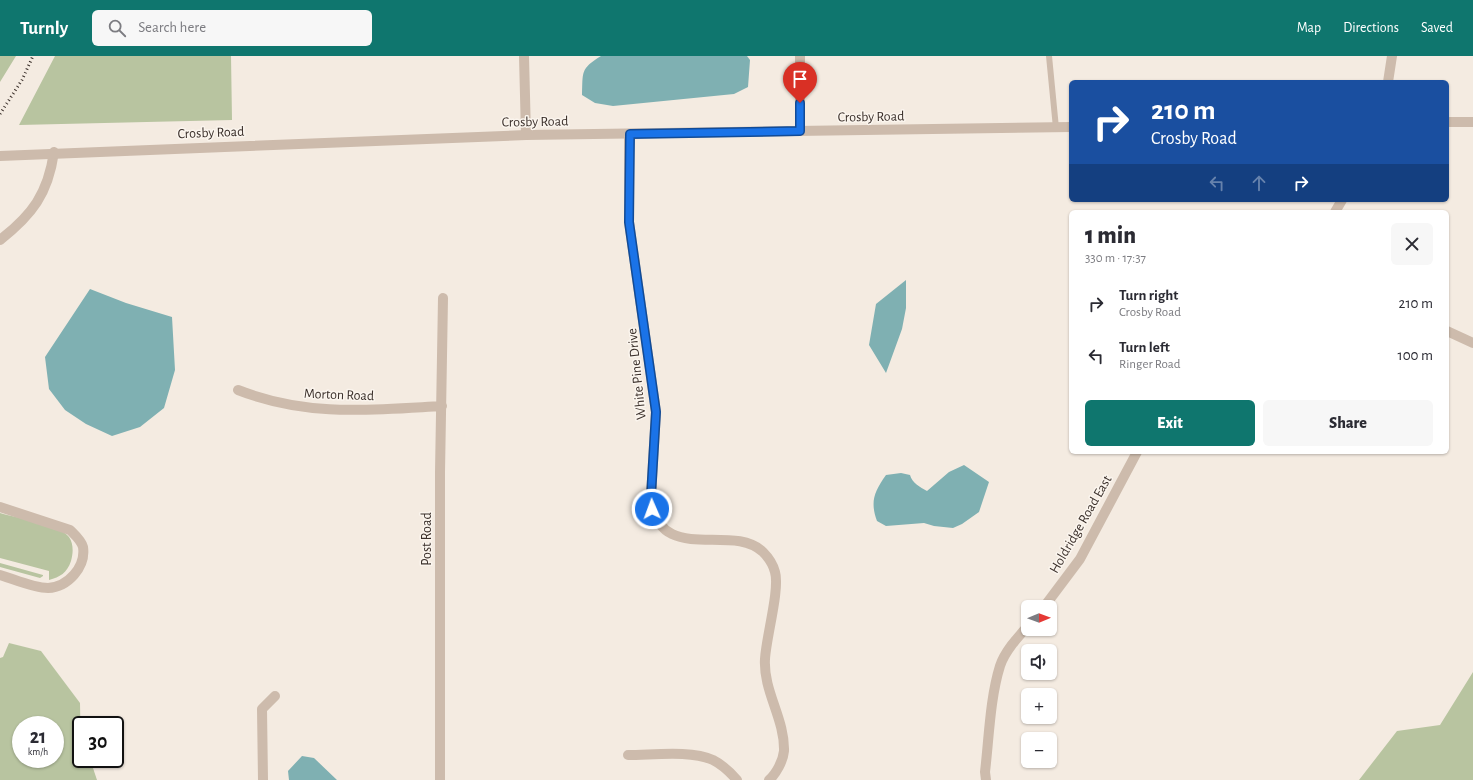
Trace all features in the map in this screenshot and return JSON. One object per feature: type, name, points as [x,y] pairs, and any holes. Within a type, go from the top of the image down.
[{"type":"street","points":[[524,56],[526,135]]},
{"type":"street","points":[[800,56],[800,131]]},
{"type":"street","points":[[1388,80],[1392,56]]},
{"type":"street","points":[[1449,122],[1473,122]]},
{"type":"street","name":"Crosby Road","points":[[0,156],[54,152],[526,135],[1069,128]]},
{"type":"street","name":"White Pine Drive","points":[[630,134],[629,222],[656,412],[651,496],[652,509],[658,521],[666,530],[678,537],[750,543],[762,551],[771,561],[776,574],[765,666],[784,740],[784,753],[779,766],[769,780]]},
{"type":"street","points":[[0,240],[20,224],[42,196],[52,167],[54,152]]},
{"type":"street","name":"Post Road","points":[[440,780],[440,472],[443,298]]},
{"type":"street","points":[[1449,332],[1473,343]]},
{"type":"street","name":"Morton Road","points":[[238,390],[274,402],[309,409],[355,411],[442,406]]},
{"type":"street","name":"Holdridge Road East","points":[[1049,600],[1080,559],[1136,454]]},
{"type":"street","points":[[0,507],[70,530],[79,538],[83,556],[77,572],[61,585],[48,588],[36,586],[0,575]]},
{"type":"street","points":[[986,780],[985,772],[1000,665],[1013,642],[1021,633]]},
{"type":"street","points":[[263,780],[262,709],[275,696]]},
{"type":"street","points":[[628,755],[700,756],[713,760],[725,767],[737,780]]},
{"type":"lane","points":[[1050,56],[1056,128]]},
{"type":"green space","points":[[0,56],[16,56],[0,82]]},
{"type":"green space","points":[[55,56],[231,56],[232,120],[19,125]]},
{"type":"green space","points":[[0,513],[37,522],[57,528],[64,532],[71,540],[73,549],[71,561],[65,571],[60,576],[49,580],[49,571],[0,558]]},
{"type":"green space","points":[[0,563],[43,576],[40,578],[0,567]]},
{"type":"green space","points":[[9,643],[41,651],[80,703],[80,716],[72,716],[72,768],[93,768],[97,780],[0,780],[0,658],[3,657]]},
{"type":"green space","points":[[1473,672],[1473,780],[1359,780],[1397,731],[1440,725]]},
{"type":"water","points":[[601,56],[747,56],[750,60],[748,87],[734,94],[613,106],[595,103],[582,95],[583,76],[589,64]]},
{"type":"water","points":[[906,280],[906,308],[902,329],[886,373],[869,345],[876,304]]},
{"type":"water","points":[[90,289],[126,303],[172,317],[175,370],[164,408],[140,427],[112,436],[86,424],[65,410],[49,389],[45,357]]},
{"type":"water","points":[[964,465],[989,482],[979,512],[962,524],[953,528],[934,526],[924,523],[886,526],[877,521],[874,508],[874,497],[886,475],[901,473],[910,475],[914,483],[927,491],[949,472]]},
{"type":"water","points":[[302,756],[314,758],[337,780],[289,780],[288,771]]},
{"type":"railway","points":[[0,114],[22,80],[33,56]]},
{"type":"route","points":[[652,509],[651,496],[656,412],[629,222],[630,134],[800,131],[800,103]]}]
